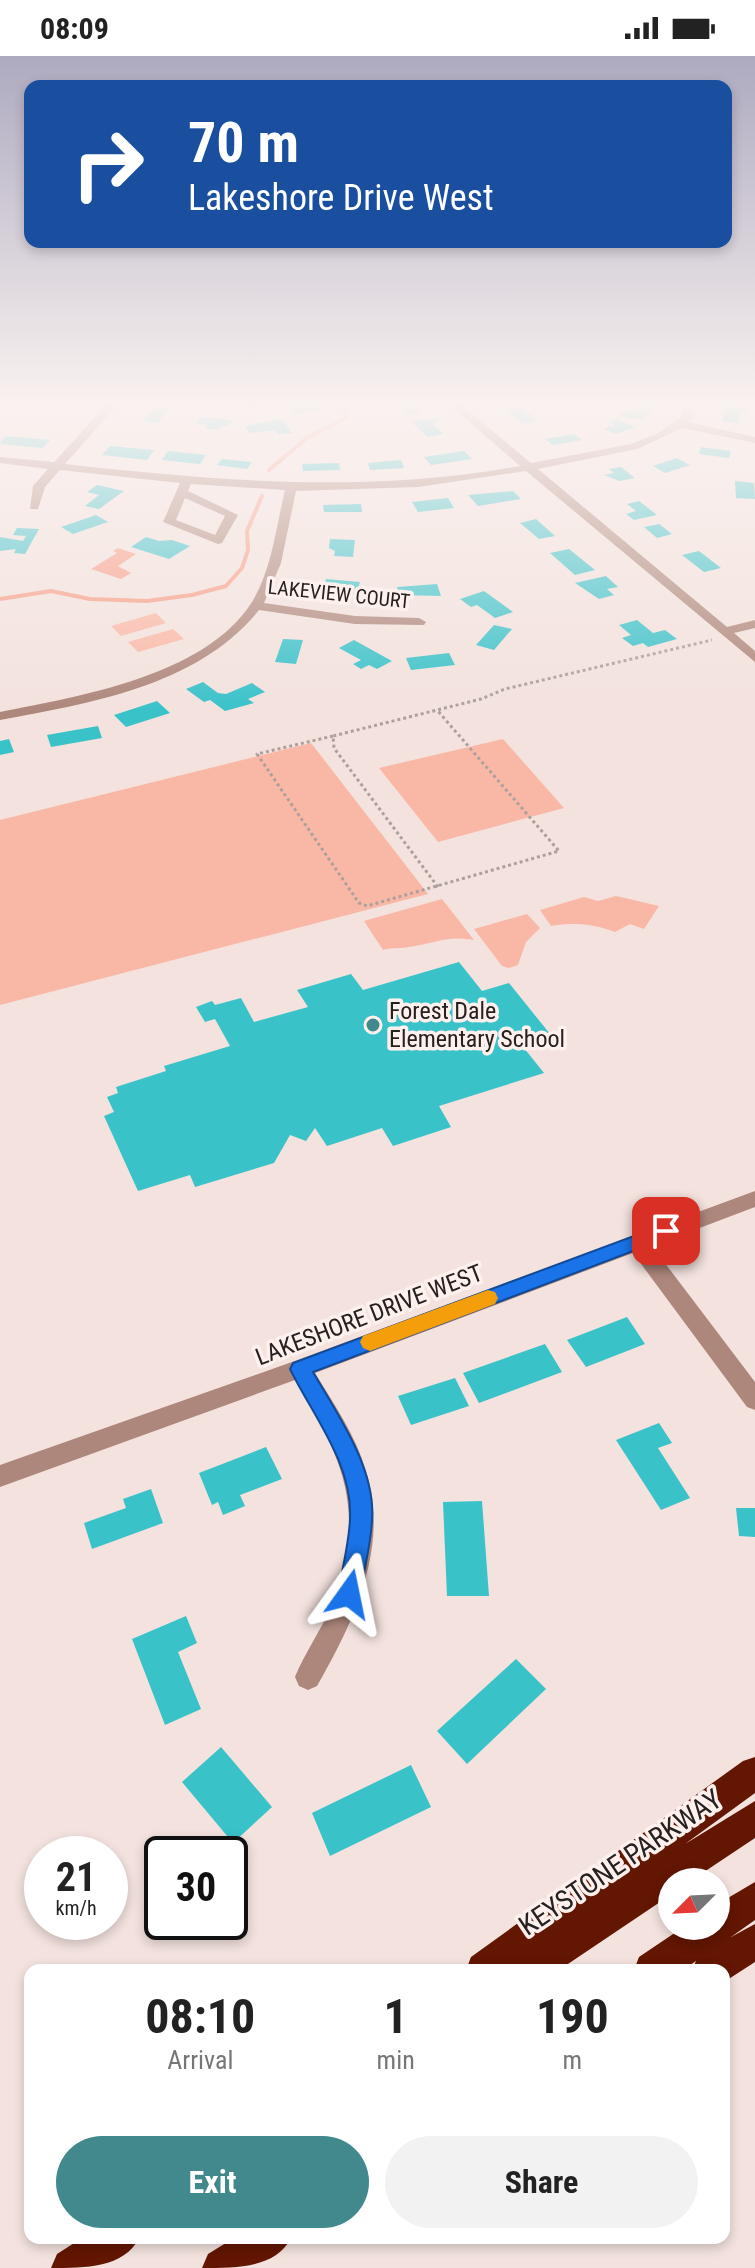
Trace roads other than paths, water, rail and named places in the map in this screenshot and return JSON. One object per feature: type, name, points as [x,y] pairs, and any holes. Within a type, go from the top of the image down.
[{"type":"highway","points":[[492,1964],[755,1773]]},
{"type":"highway","name":"KEYSTONE PARKWAY","points":[[536,1964],[755,1818]]},
{"type":"highway","points":[[661,1964],[755,1899]]},
{"type":"highway","points":[[720,1964],[755,1942]]},
{"type":"highway","points":[[212,2268],[247,2244]]},
{"type":"highway","points":[[222,2268],[261,2244]]},
{"type":"street","points":[[178,504],[169,522],[218,540],[232,515],[208,504]]},
{"type":"street","points":[[0,716],[101,696],[150,679],[219,642],[256,606],[269,575],[287,504]]},
{"type":"street","points":[[572,504],[755,658]]},
{"type":"street","name":"LAKEVIEW COURT","points":[[256,606],[355,620],[419,622]]},
{"type":"street","points":[[722,631],[755,624]]},
{"type":"street","name":"LAKESHORE DRIVE WEST","points":[[0,1476],[300,1369],[755,1199]]},
{"type":"street","points":[[637,1242],[755,1400]]},
{"type":"street","points":[[300,1369],[331,1421],[355,1473],[362,1517],[349,1594],[332,1638],[308,1677]]},
{"type":"waterway","points":[[0,599],[51,591],[90,599],[147,601],[192,595],[226,586],[242,568],[248,550],[247,531],[258,504]]},
{"type":"place","name":"Forest Dale Elementary School","points":[[373,1025]]}]
